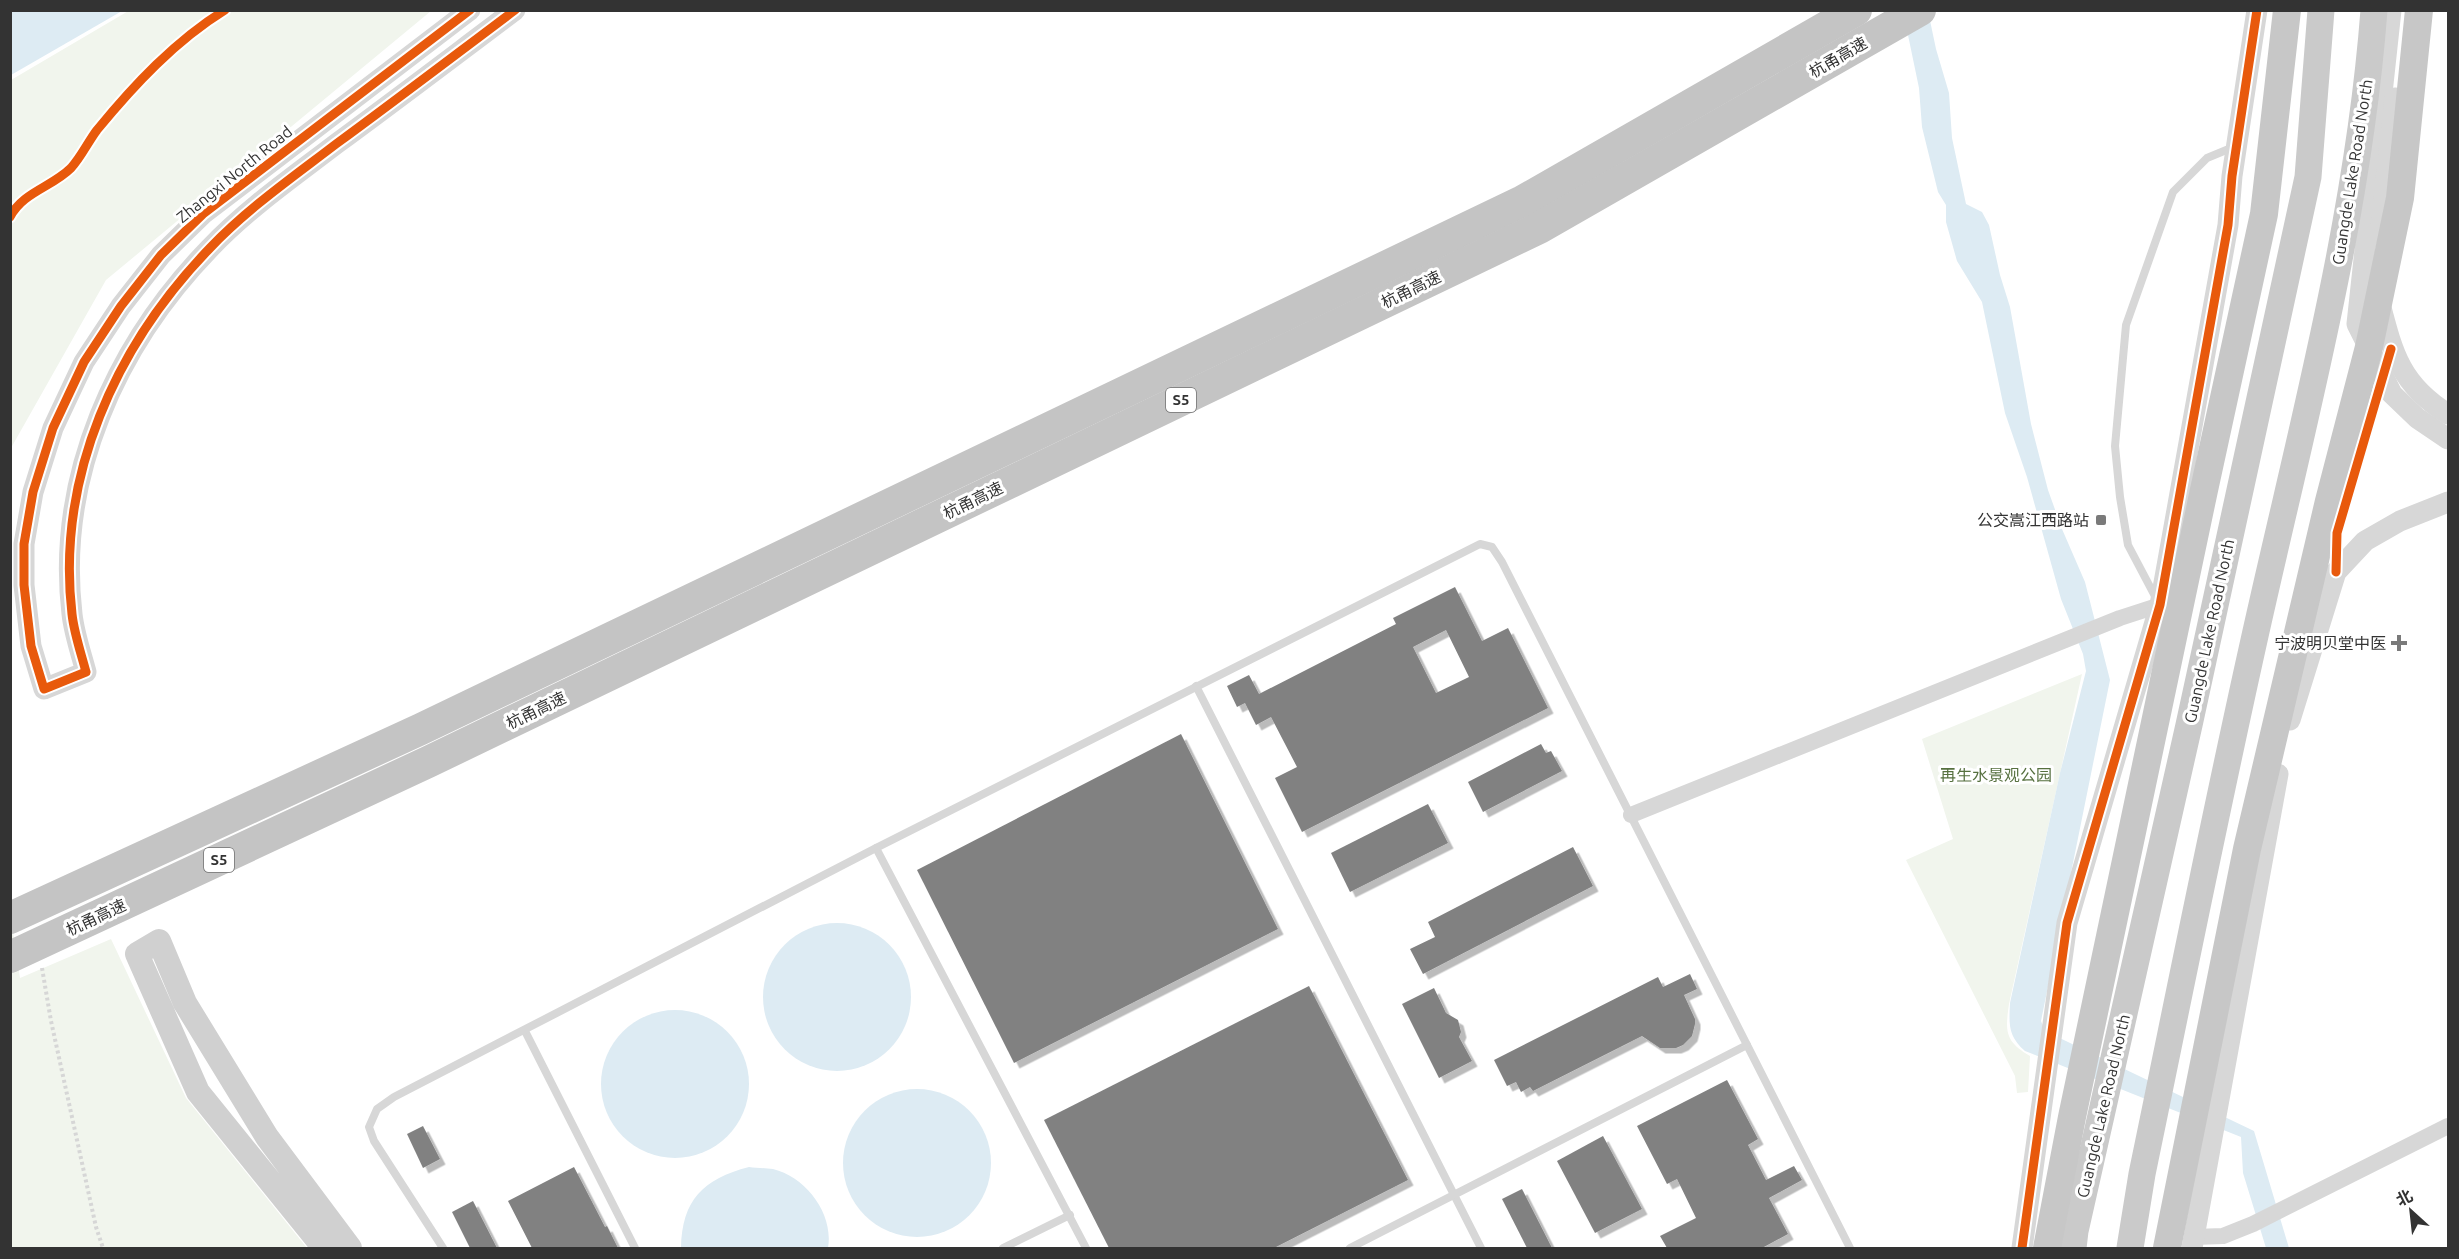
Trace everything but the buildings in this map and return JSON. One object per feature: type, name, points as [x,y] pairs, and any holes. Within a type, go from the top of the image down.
[{"type":"highway","name":"杭甬高速","points":[[10,918],[421,729],[1523,201],[1856,10]]},
{"type":"highway","name":"杭甬高速","points":[[10,957],[428,762],[1539,228],[1920,10]]},
{"type":"highway","points":[[2047,1248],[2072,1118],[2264,214],[2287,10]]},
{"type":"highway","points":[[2167,1248],[2247,849],[2329,501],[2369,347],[2397,209],[2419,10]]},
{"type":"main road","name":"Guangde Lake Road North","points":[[2073,1248],[2308,177],[2321,10]]},
{"type":"main road","name":"Guangde Lake Road North","points":[[2130,1248],[2142,1174],[2239,705],[2340,258],[2362,126],[2374,10]]},
{"type":"main road","points":[[324,1248],[198,1092],[137,954],[159,941],[185,1003],[267,1137],[350,1248]]},
{"type":"street","name":"Zhangxi North Road","points":[[470,10],[203,214],[161,255],[121,306],[84,362],[53,428],[33,492],[24,544],[24,585],[31,646],[44,689],[86,672],[72,616],[69,554],[75,512],[80,480],[98,419],[119,370],[136,339],[170,293],[210,247],[263,200],[514,10]]},
{"type":"street","points":[[2022,1248],[2067,923],[2160,605],[2228,225],[2236,146],[2257,10]]},
{"type":"street","points":[[2391,10],[2357,324],[2392,394],[2417,418],[2448,439]]},
{"type":"street","points":[[2402,10],[2388,173],[2380,232],[2378,297],[2391,349],[2406,378],[2437,407],[2448,414]]},
{"type":"street","points":[[2448,502],[2400,521],[2365,541],[2336,572],[2284,740],[2193,1243],[2223,1236],[2253,1224],[2448,1126]]},
{"type":"street","points":[[1631,815],[2120,618],[2160,605]]},
{"type":"lane","points":[[2160,605],[2128,545],[2121,497],[2115,446],[2126,325],[2173,192],[2206,158],[2236,146]]},
{"type":"lane","points":[[443,1248],[374,1141],[369,1127],[377,1109],[394,1097],[876,848],[1462,551],[1480,544],[1492,547],[1631,815],[1850,1248]]},
{"type":"lane","points":[[1196,686],[1481,1248]]},
{"type":"lane","points":[[876,848],[1086,1248]]},
{"type":"lane","points":[[525,1031],[635,1248]]},
{"type":"lane","points":[[1350,1248],[1746,1045]]},
{"type":"lane","points":[[1003,1248],[1070,1215]]},
{"type":"path","points":[[41,963],[51,1021],[96,1227],[103,1248]]},
{"type":"green space","points":[[130,10],[431,11],[106,280],[11,448],[11,80]]},
{"type":"green space","name":"再生水景观公园","points":[[2082,674],[2009,1004],[2007,1029],[2011,1040],[2030,1056],[2028,1092],[2017,1093],[2015,1076],[1906,860],[1953,839],[1922,739]]},
{"type":"green space","points":[[10,912],[20,978],[111,939],[186,1098],[307,1248],[11,1248]]},
{"type":"shaded area","points":[[11,10],[122,10],[122,11],[11,75]]},
{"type":"shaded area","points":[[1903,11],[1928,11],[1949,93],[1952,138],[1966,204],[1982,212],[1989,225],[2010,307],[2031,424],[2048,490],[2085,582],[2110,680],[2041,1021],[2045,1031],[2254,1131],[2289,1248],[2266,1248],[2243,1173],[2241,1137],[2025,1051],[2015,1040],[2011,1030],[2010,1003],[2060,773],[2086,671],[2083,654],[2061,599],[2027,477],[2005,413],[1982,302],[1957,261],[1946,222],[1946,205],[1938,192],[1922,127],[1919,88]]},
{"type":"shaded area","points":[[837,923],[865,929],[889,945],[905,969],[911,997],[905,1025],[889,1049],[865,1065],[837,1071],[809,1065],[785,1049],[769,1025],[763,997],[769,969],[785,945],[809,929]]},
{"type":"shaded area","points":[[675,1010],[703,1016],[727,1032],[743,1056],[749,1084],[743,1112],[727,1136],[703,1152],[675,1158],[647,1152],[623,1136],[607,1112],[601,1084],[607,1056],[623,1032],[647,1016]]},
{"type":"shaded area","points":[[917,1089],[945,1095],[969,1111],[985,1135],[991,1163],[985,1191],[969,1215],[945,1231],[917,1237],[889,1231],[865,1215],[849,1191],[843,1163],[849,1135],[865,1111],[889,1095]]},
{"type":"shaded area","points":[[749,1167],[773,1169],[785,1173],[806,1189],[822,1210],[827,1222],[828,1248],[681,1248],[686,1217],[698,1194],[719,1178]]},
{"type":"cycle path","points":[[10,217],[22,201],[71,168],[97,130],[156,65],[189,36],[225,10]]},
{"type":"cycle path","points":[[470,10],[203,214],[161,255],[121,306],[84,362],[53,428],[33,492],[24,544],[24,585],[31,646],[44,689],[86,672],[72,614],[69,563],[74,513],[84,464],[100,416],[121,370],[147,327],[176,286],[239,220],[287,181],[515,10]]},
{"type":"cycle path","points":[[2022,1248],[2067,923],[2160,605],[2228,225],[2232,176],[2257,10]]},
{"type":"cycle path","points":[[2336,572],[2337,533],[2391,349]]},
{"type":"place","name":"公交嵩江西路站","points":[[2101,520]]},
{"type":"place","name":"宁波明贝堂中医","points":[[2399,643]]}]
